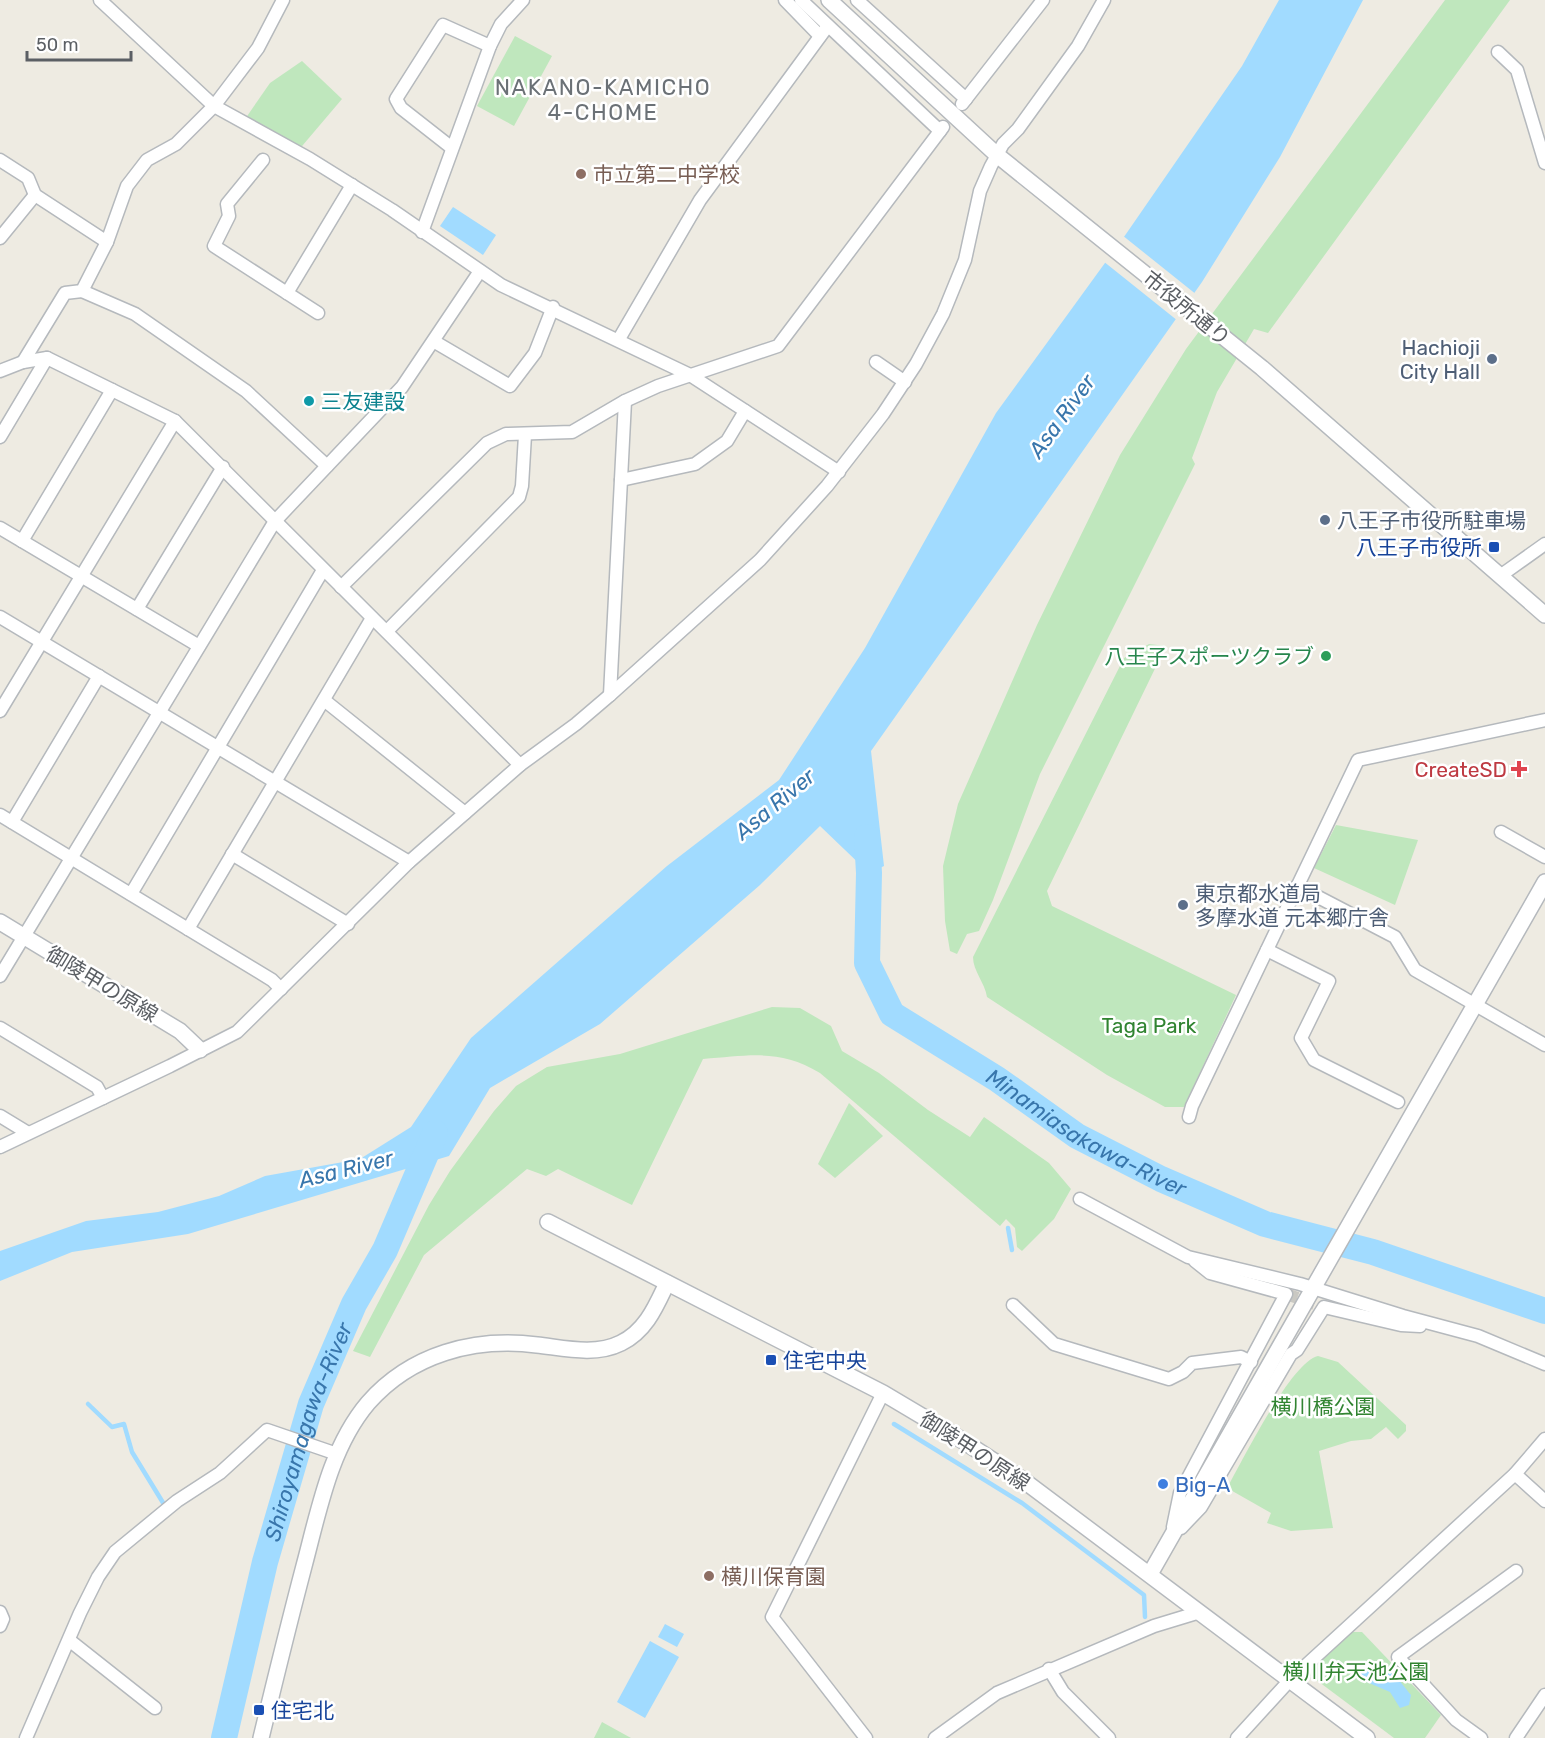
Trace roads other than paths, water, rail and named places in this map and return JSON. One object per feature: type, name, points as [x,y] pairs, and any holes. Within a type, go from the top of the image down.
[{"type":"street","points":[[100,0],[214,106],[352,185],[501,285],[553,307],[690,375],[838,472]]},
{"type":"street","points":[[82,291],[107,242],[127,186],[147,160],[176,144],[214,106],[258,48],[283,0]]},
{"type":"street","points":[[422,232],[490,46],[501,24],[523,0]]},
{"type":"street","points":[[341,587],[487,443],[506,434],[572,432],[626,401],[690,375],[778,346],[942,129],[785,0]]},
{"type":"street","points":[[801,0],[823,31]]},
{"type":"street","name":"市役所通り","points":[[829,0],[1000,157],[1262,368],[1545,615]]},
{"type":"street","points":[[857,0],[964,101],[1043,0]]},
{"type":"street","points":[[0,1146],[104,1098],[237,1032],[409,862],[520,765],[576,724],[610,695],[760,560],[838,472],[905,382],[936,331],[951,295],[969,247],[983,180],[1078,46],[1104,0]]},
{"type":"street","points":[[452,148],[401,108],[396,99],[443,25],[490,46]]},
{"type":"street","points":[[619,339],[700,200],[823,31]]},
{"type":"street","points":[[1498,52],[1517,70],[1545,162]]},
{"type":"street","points":[[0,160],[28,178],[35,195],[107,242]]},
{"type":"street","points":[[263,160],[227,204],[229,216],[214,246],[318,313]]},
{"type":"street","points":[[287,293],[352,185]]},
{"type":"street","points":[[0,238],[35,195]]},
{"type":"street","points":[[0,976],[275,521],[402,387],[435,342],[480,271]]},
{"type":"street","points":[[23,362],[65,293],[82,291],[135,314],[246,391],[327,466]]},
{"type":"street","points":[[435,342],[510,386],[535,353],[553,307]]},
{"type":"street","points":[[0,437],[47,358]]},
{"type":"street","points":[[0,371],[23,362],[47,358],[174,421],[223,467],[323,570],[520,765]]},
{"type":"street","points":[[876,362],[905,382]]},
{"type":"street","points":[[22,541],[112,390]]},
{"type":"street","points":[[610,695],[626,401]]},
{"type":"street","points":[[621,480],[695,465],[727,441],[745,411]]},
{"type":"street","points":[[0,711],[174,421]]},
{"type":"street","points":[[387,631],[519,496],[522,486],[525,435]]},
{"type":"street","points":[[137,609],[223,467]]},
{"type":"street","points":[[0,528],[200,646]]},
{"type":"street","points":[[1500,576],[1545,544]]},
{"type":"street","points":[[131,894],[323,570]]},
{"type":"street","points":[[0,617],[409,862]]},
{"type":"street","points":[[188,929],[372,618]]},
{"type":"street","points":[[12,822],[99,676]]},
{"type":"street","points":[[324,700],[465,813]]},
{"type":"street","points":[[1189,1117],[1192,1106],[1358,760],[1372,753],[1442,738],[1545,720]]},
{"type":"street","points":[[0,815],[272,980],[281,989]]},
{"type":"street","points":[[1501,832],[1545,857]]},
{"type":"street","points":[[232,854],[348,924]]},
{"type":"street","points":[[1150,1574],[1545,882]]},
{"type":"street","points":[[1297,886],[1395,937],[1414,970],[1545,1046]]},
{"type":"street","name":"御陵甲の原線","points":[[0,922],[180,1031],[200,1050]]},
{"type":"street","points":[[1267,950],[1329,981],[1301,1038],[1314,1059],[1398,1102]]},
{"type":"street","points":[[0,1028],[97,1087],[104,1098]]},
{"type":"street","points":[[0,1116],[28,1133]]},
{"type":"street","points":[[1080,1199],[1188,1257],[1210,1272],[1286,1294],[1180,1493],[1172,1537]]},
{"type":"street","name":"御陵甲の原線","points":[[548,1222],[883,1393],[1023,1480],[1367,1738]]},
{"type":"street","points":[[1188,1257],[1314,1285],[1403,1316],[1478,1336],[1545,1364]]},
{"type":"street","points":[[261,1738],[312,1539],[337,1454],[356,1419],[370,1402],[398,1376],[420,1362],[462,1346],[507,1342],[593,1351],[610,1348],[622,1343],[642,1327],[667,1283]]},
{"type":"street","points":[[1013,1305],[1054,1344],[1168,1379],[1183,1372],[1192,1363],[1242,1358],[1251,1362]]},
{"type":"street","points":[[1172,1537],[1201,1507],[1292,1354],[1297,1350],[1324,1307],[1401,1325],[1419,1326],[1434,1323]]},
{"type":"street","points":[[866,1738],[772,1617],[883,1393]]},
{"type":"street","points":[[26,1738],[98,1577],[115,1552],[177,1501],[220,1473],[267,1430],[337,1454]]},
{"type":"street","points":[[1237,1738],[1290,1680],[1515,1474],[1545,1439]]},
{"type":"street","points":[[1515,1474],[1545,1501]]},
{"type":"street","points":[[1481,1738],[1456,1720],[1398,1656],[1516,1571]]},
{"type":"street","points":[[0,1612],[3,1619],[0,1626]]},
{"type":"street","points":[[935,1738],[979,1704],[1049,1669],[1154,1626],[1200,1612]]},
{"type":"street","points":[[69,1640],[155,1708]]},
{"type":"street","points":[[1049,1669],[1063,1692],[1109,1738]]},
{"type":"street","points":[[1516,1738],[1545,1695]]},
{"type":"water","name":"Asa River","points":[[1279,0],[1363,0],[1280,157],[1202,282],[871,751],[884,866],[869,873],[820,826],[760,885],[600,1024],[490,1088],[449,1156],[188,1234],[72,1252],[0,1281],[0,1251],[86,1221],[158,1212],[219,1196],[265,1176],[360,1159],[411,1127],[471,1038],[667,866],[779,780],[865,648],[996,413],[1126,234],[1242,66]]},
{"type":"water","points":[[453,207],[496,235],[483,255],[440,226]]},
{"type":"water","points":[[665,1624],[684,1634],[677,1647],[658,1637]]},
{"type":"water","points":[[650,1641],[679,1657],[645,1718],[617,1702]]},
{"type":"water","points":[[1372,1664],[1384,1668],[1399,1680],[1411,1695],[1409,1705],[1400,1708],[1390,1692],[1362,1680],[1360,1676],[1363,1665]]},
{"type":"waterway","name":"Minamiasakawa-River","points":[[867,837],[869,873],[867,963],[892,1014],[997,1079],[1077,1136],[1161,1179],[1265,1224],[1373,1252],[1545,1311]]},
{"type":"waterway","name":"Shiroyamagawa-River","points":[[224,1738],[265,1562],[311,1404],[354,1304],[385,1250],[435,1133]]},
{"type":"waterway","points":[[1008,1228],[1012,1250]]},
{"type":"waterway","points":[[88,1404],[112,1427],[124,1424],[132,1452],[165,1506]]},
{"type":"waterway","points":[[894,1424],[1022,1503],[1144,1595],[1145,1617]]},
{"type":"tunnel","points":[[1286,1294],[1324,1307]]},
{"type":"place","name":"市立第二中学校","points":[[581,174]]},
{"type":"place","name":"Hachioji City Hall","points":[[1492,359]]},
{"type":"place","name":"三友建設","points":[[309,401]]},
{"type":"place","name":"八王子市役所駐車場","points":[[1325,520]]},
{"type":"place","name":"八王子市役所","points":[[1494,547]]},
{"type":"place","name":"八王子スポーツクラブ","points":[[1326,656]]},
{"type":"place","name":"CreateSD","points":[[1519,769]]},
{"type":"place","name":"東京都水道局 多摩水道 元本郷庁舎","points":[[1183,905]]},
{"type":"place","name":"住宅中央","points":[[771,1360]]},
{"type":"place","name":"Big-A","points":[[1163,1484]]},
{"type":"place","name":"横川保育園","points":[[709,1576]]},
{"type":"place","name":"住宅北","points":[[259,1710]]},
{"type":"district","name":"NAKANO-KAMICHO 4-CHOME","points":[[603,100]]},
{"type":"park label","name":"Taga Park","points":[[1149,1025]]},
{"type":"park label","name":"横川橋公園","points":[[1323,1406]]},
{"type":"park label","name":"横川弁天池公園","points":[[1356,1671]]}]
